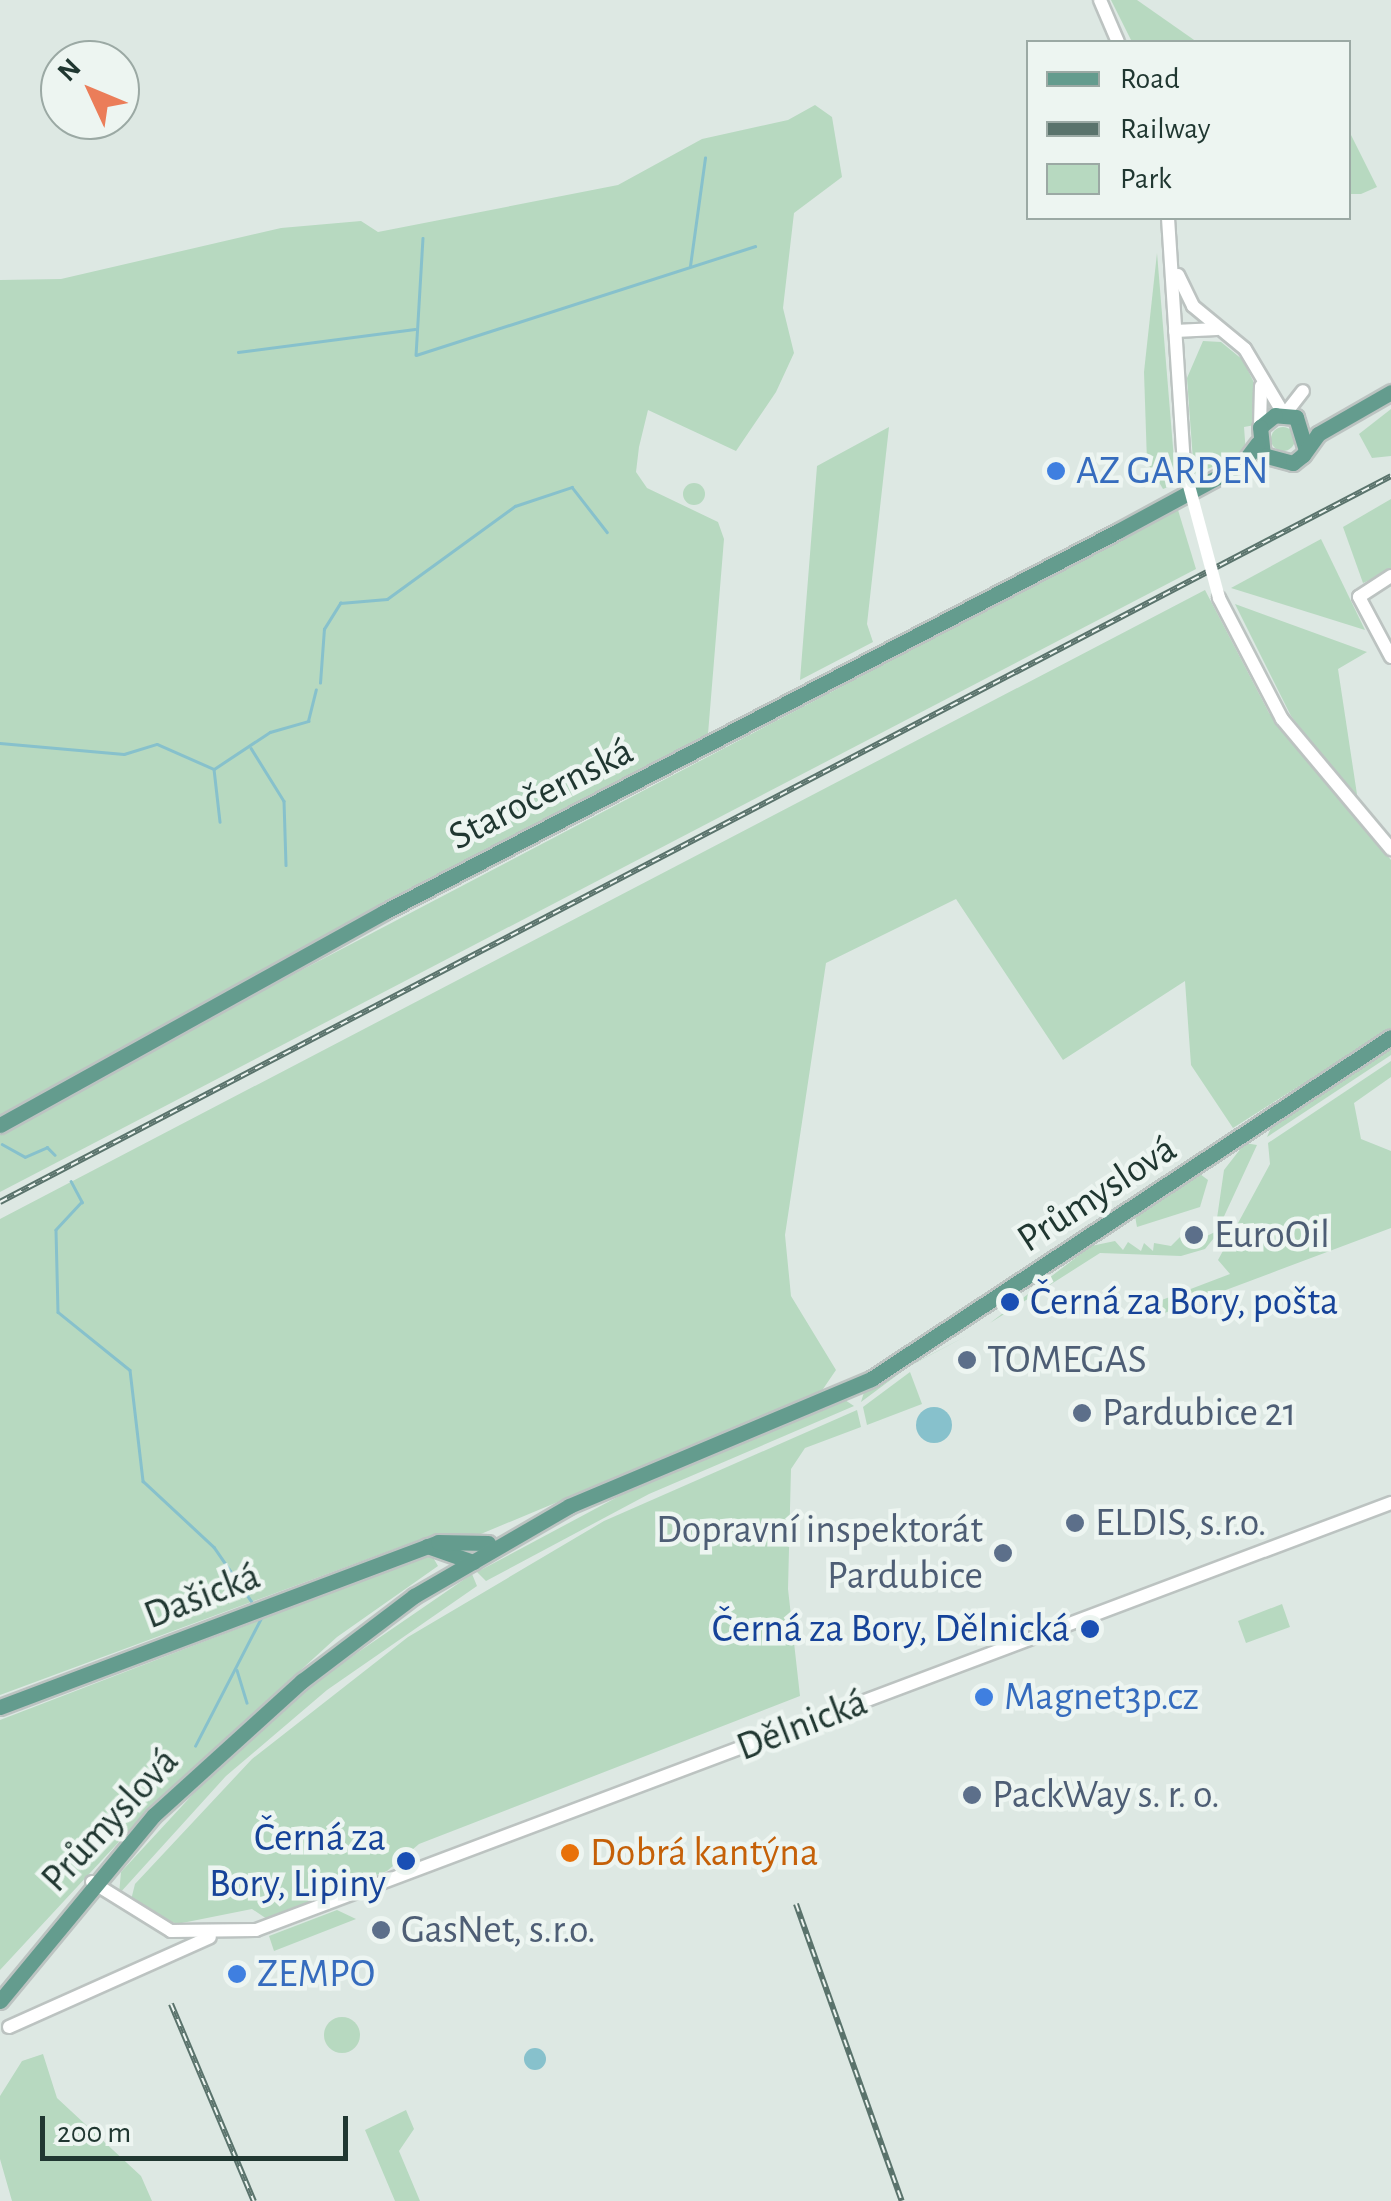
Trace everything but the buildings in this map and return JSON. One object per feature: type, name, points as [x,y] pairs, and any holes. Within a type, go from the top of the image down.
[{"type":"main road","points":[[1292,417],[1318,422],[1391,390]]},
{"type":"main road","points":[[1292,417],[1306,450],[1391,390]]},
{"type":"main road","name":"Staročernská","points":[[0,1125],[384,912],[1242,464],[1255,434],[1292,417]]},
{"type":"main road","points":[[1255,434],[1282,464]]},
{"type":"main road","name":"Staročernská","points":[[1118,531],[1250,470],[1282,464],[1306,450]]},
{"type":"main road","name":"Průmyslová","points":[[237,1738],[517,1532],[760,1425],[834,1397],[1391,1037]]},
{"type":"main road","name":"Průmyslová","points":[[0,2001],[92,1882],[237,1738],[447,1575],[488,1560],[760,1425]]},
{"type":"main road","name":"Dašická","points":[[0,1707],[427,1546],[454,1550],[517,1532]]},
{"type":"main road","points":[[447,1575],[454,1550],[470,1566]]},
{"type":"street","points":[[1100,0],[1117,40]]},
{"type":"street","points":[[1168,220],[1184,467],[1219,598],[1282,719],[1391,849]]},
{"type":"street","points":[[1173,264],[1193,306],[1225,332],[1292,417]]},
{"type":"street","points":[[1175,331],[1225,332]]},
{"type":"street","points":[[1255,434],[1260,373]]},
{"type":"street","points":[[1391,576],[1360,594],[1391,656]]},
{"type":"street","name":"Dělnická","points":[[9,2027],[210,1937],[272,1925],[1391,1503]]},
{"type":"street","name":"Dělnická","points":[[92,1882],[159,1927],[210,1937]]},
{"type":"green space","points":[[1111,0],[1137,0],[1194,40],[1131,40]]},
{"type":"green space","points":[[815,105],[832,117],[842,177],[794,213],[783,308],[794,353],[776,392],[736,451],[648,410],[639,447],[636,472],[647,488],[718,522],[724,539],[708,734],[0,1115],[0,280],[61,279],[281,228],[361,221],[378,232],[618,185],[702,139],[788,120]]},
{"type":"green space","points":[[1351,135],[1377,187],[1351,194]]},
{"type":"green space","points":[[1157,253],[1176,484],[1163,489],[1147,462],[1144,372]]},
{"type":"green space","points":[[1203,341],[1221,342],[1243,360],[1256,387],[1255,425],[1244,427],[1246,454],[1194,474],[1187,378]]},
{"type":"green space","points":[[1391,409],[1391,456],[1372,458],[1359,434]]},
{"type":"green space","points":[[889,427],[867,624],[873,642],[800,680],[817,466]]},
{"type":"green space","points":[[1283,427],[1295,439],[1283,451],[1271,439]]},
{"type":"green space","points":[[694,483],[702,486],[702,502],[694,505],[686,502],[683,494],[686,486]]},
{"type":"green space","points":[[1391,499],[1391,571],[1363,583],[1343,527]]},
{"type":"green space","points":[[1178,510],[1196,569],[0,1192],[0,1135],[75,1089]]},
{"type":"green space","points":[[1321,539],[1365,630],[1231,588]]},
{"type":"green space","points":[[1205,590],[1269,713],[1391,860],[1391,1028],[1233,1128],[1191,1065],[1185,981],[1063,1060],[956,899],[826,963],[785,1235],[791,1296],[836,1370],[821,1392],[476,1536],[438,1533],[0,1695],[0,1219]]},
{"type":"green space","points":[[1235,604],[1367,652],[1338,669],[1358,801],[1291,716]]},
{"type":"green space","points":[[1391,1045],[1391,1055],[1267,1137],[1273,1123]]},
{"type":"green space","points":[[1391,1061],[1391,1077],[1354,1103],[1361,1139],[1391,1151],[1391,1228],[1151,1318],[1146,1306],[1230,1274],[1218,1260],[1270,1164],[1268,1143]]},
{"type":"green space","points":[[1245,1143],[1257,1145],[1214,1238],[1205,1249],[1181,1256],[1100,1253],[990,1323],[1091,1246],[1115,1241],[1123,1250],[1128,1242],[1141,1251],[1144,1243],[1153,1251],[1154,1243],[1171,1246],[1182,1235],[1186,1246],[1215,1232],[1224,1170]]},
{"type":"green space","points":[[1200,1174],[1208,1180],[1200,1207],[1137,1227],[1135,1216]]},
{"type":"green space","points":[[970,1334],[908,1367],[861,1402],[865,1389]]},
{"type":"green space","points":[[910,1372],[922,1404],[867,1425],[863,1407]]},
{"type":"green space","points":[[845,1400],[854,1406],[649,1494],[486,1581],[477,1572],[668,1470]]},
{"type":"green space","points":[[857,1410],[861,1427],[805,1448],[791,1469],[788,1589],[800,1696],[419,1844],[387,1871],[267,1919],[252,1909],[177,1924],[130,1904],[135,1884],[252,1759],[408,1637],[604,1521]]},
{"type":"green space","points":[[431,1554],[438,1566],[337,1637],[154,1804],[0,1970],[0,1720]]},
{"type":"green space","points":[[472,1574],[477,1586],[327,1690],[226,1776],[119,1894],[121,1872],[219,1766],[322,1677]]},
{"type":"green space","points":[[1282,1604],[1290,1627],[1246,1643],[1238,1621]]},
{"type":"green space","points":[[337,1910],[356,1919],[274,1951],[269,1936]]},
{"type":"green space","points":[[342,2017],[355,2022],[360,2035],[355,2048],[342,2053],[329,2048],[324,2035],[329,2022]]},
{"type":"green space","points":[[43,2054],[57,2098],[141,2176],[152,2201],[12,2201],[0,2159],[0,2096],[22,2061]]},
{"type":"green space","points":[[406,2110],[414,2129],[399,2151],[420,2201],[395,2201],[365,2130]]},
{"type":"water","points":[[934,1407],[946,1413],[952,1425],[946,1437],[934,1443],[922,1437],[916,1425],[922,1413]]},
{"type":"water","points":[[535,2048],[543,2051],[543,2067],[535,2070],[527,2067],[524,2059],[527,2051]]},
{"type":"waterway","points":[[690,266],[705,158]]},
{"type":"waterway","points":[[423,238],[416,355],[755,246]]},
{"type":"waterway","points":[[238,352],[415,329]]},
{"type":"waterway","points":[[320,683],[324,629],[340,603],[387,599],[515,506],[572,487],[607,532]]},
{"type":"waterway","points":[[0,743],[124,754],[157,744],[214,769],[270,732],[308,721],[316,690]]},
{"type":"waterway","points":[[251,748],[284,801],[286,865]]},
{"type":"waterway","points":[[214,769],[220,822]]},
{"type":"waterway","points":[[2,1144],[25,1157],[47,1147],[55,1155]]},
{"type":"waterway","points":[[71,1181],[82,1202],[56,1230],[58,1312],[130,1370],[143,1481],[214,1547],[254,1605]]},
{"type":"waterway","points":[[195,1746],[261,1618]]},
{"type":"waterway","points":[[237,1670],[247,1702]]},
{"type":"railway","points":[[0,1202],[1391,476]]},
{"type":"railway","points":[[796,1904],[902,2201]]},
{"type":"railway","points":[[171,2004],[254,2201]]},
{"type":"place","name":"AZ GARDEN","points":[[1056,471]]},
{"type":"place","name":"EuroOil","points":[[1194,1235]]},
{"type":"place","name":"Černá za Bory, pošta","points":[[1010,1302]]},
{"type":"place","name":"TOMEGAS","points":[[967,1360]]},
{"type":"place","name":"Pardubice 21","points":[[1082,1413]]},
{"type":"place","name":"ELDIS, s.r.o.","points":[[1075,1523]]},
{"type":"place","name":"Dopravní inspektorát Pardubice","points":[[1003,1553]]},
{"type":"place","name":"Černá za Bory, Dělnická","points":[[1090,1629]]},
{"type":"place","name":"Magnet3p.cz","points":[[984,1697]]},
{"type":"place","name":"PackWay s. r. o.","points":[[972,1795]]},
{"type":"place","name":"Dobrá kantýna","points":[[570,1853]]},
{"type":"place","name":"Černá za Bory, Lipiny","points":[[406,1861]]},
{"type":"place","name":"GasNet, s.r.o.","points":[[381,1930]]},
{"type":"place","name":"ZEMPO","points":[[237,1974]]}]
